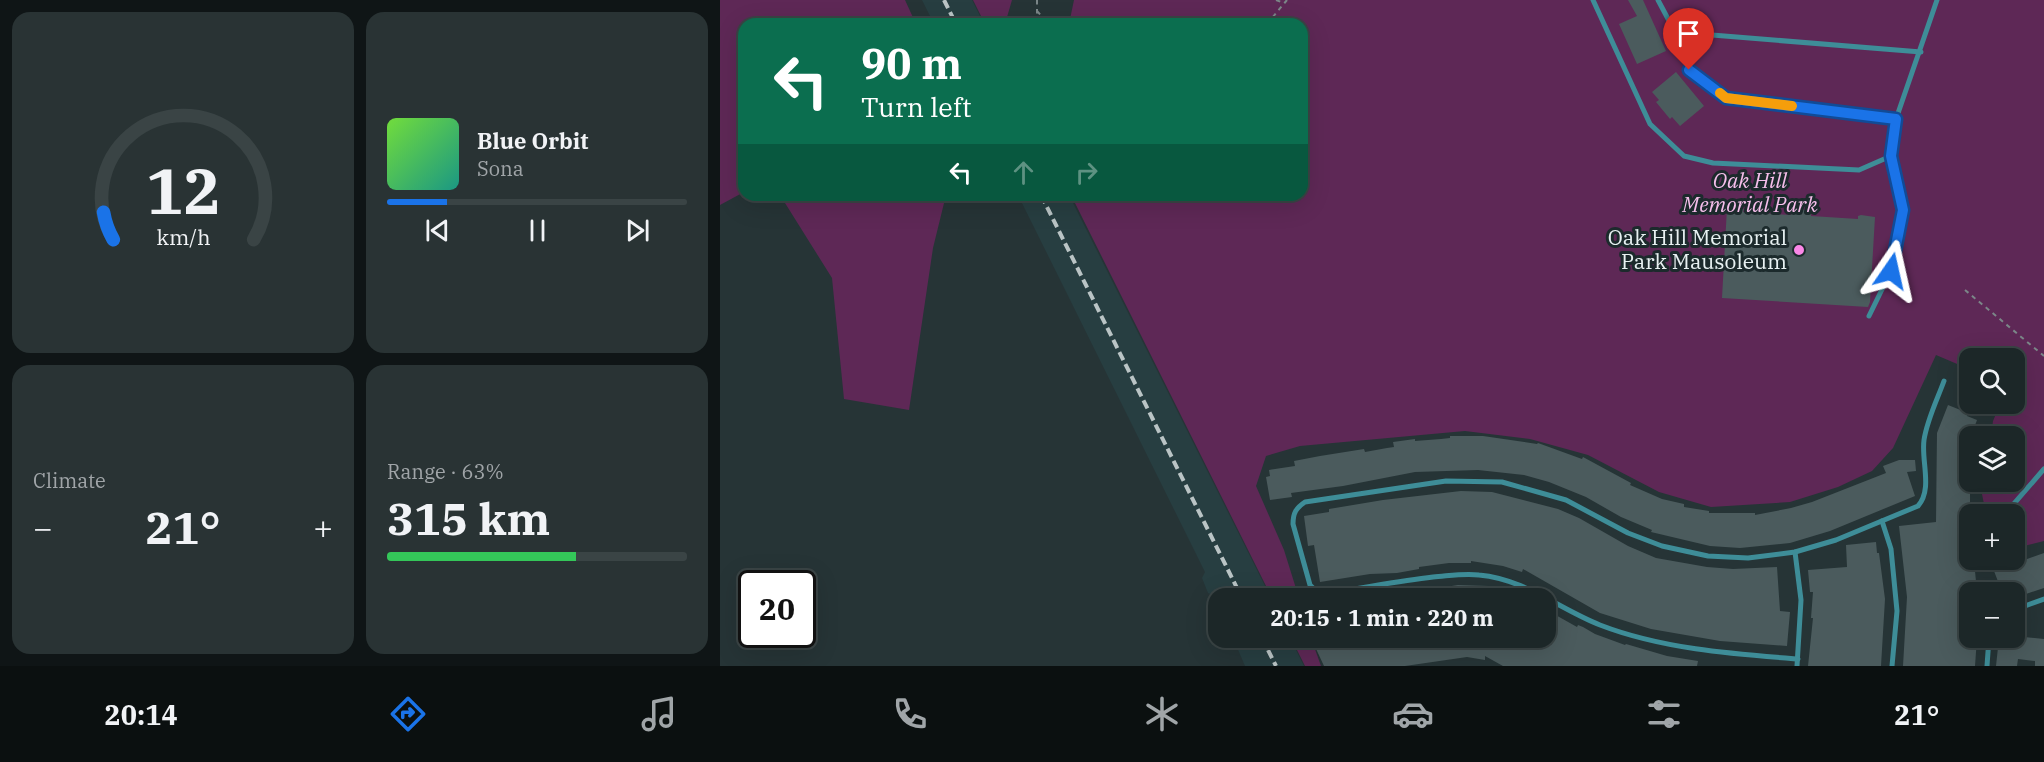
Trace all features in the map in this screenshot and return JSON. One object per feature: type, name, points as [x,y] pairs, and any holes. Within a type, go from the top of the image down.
[{"type":"lane","points":[[1593,0],[1650,124],[1684,156],[1713,163],[1859,170],[1891,156]]},
{"type":"lane","points":[[1658,0],[1675,32],[1689,70],[1726,98],[1896,119]]},
{"type":"lane","points":[[1869,316],[1891,271],[1903,210],[1891,156],[1896,119],[1938,0]]},
{"type":"lane","points":[[1675,32],[1921,52]]},
{"type":"lane","points":[[1798,659],[1708,651],[1628,634],[1599,625],[1519,584],[1479,574],[1429,578],[1329,594],[1318,593],[1310,585],[1293,524],[1293,515],[1305,502],[1446,481],[1502,482],[1566,500],[1628,533],[1662,546],[1708,556],[1748,558],[1795,552],[1836,540],[1918,506],[1925,493],[1924,442],[1927,427],[1944,381]]},
{"type":"lane","points":[[2014,504],[2044,469]]},
{"type":"lane","points":[[1882,521],[1891,549],[1897,610],[1892,666]]},
{"type":"lane","points":[[1795,552],[1802,600],[1797,666]]},
{"type":"lane","points":[[2025,606],[2044,599]]},
{"type":"lane","points":[[1987,666],[1988,648]]},
{"type":"path","points":[[1037,0],[1037,18]]},
{"type":"path","points":[[1275,0],[1286,2]]},
{"type":"path","points":[[1272,18],[1286,2]]},
{"type":"path","points":[[1037,11],[1044,18]]},
{"type":"path","points":[[1965,290],[2044,356]]},
{"type":"shaded area","points":[[922,0],[972,0],[981,18],[931,18]]},
{"type":"shaded area","points":[[1021,201],[1072,201],[1266,588],[1208,588],[1208,593],[1202,578],[1205,572]]},
{"type":"shaded area","points":[[1237,648],[1295,648],[1304,666],[1245,666]]},
{"type":"green space","points":[[720,0],[905,0],[913,18],[738,18],[738,195],[720,205]]},
{"type":"green space","points":[[973,0],[1012,0],[1007,18],[982,18]]},
{"type":"green space","name":"Oak Hill Memorial Park","points":[[1074,0],[2044,0],[2044,541],[2025,546],[2025,504],[1984,504],[1982,494],[1982,492],[2025,492],[2025,426],[1992,426],[1996,414],[2025,414],[2025,348],[1959,348],[1959,365],[1936,355],[1893,448],[1872,471],[1838,487],[1790,502],[1711,507],[1659,492],[1588,455],[1530,439],[1465,431],[1300,446],[1266,456],[1256,486],[1284,550],[1296,588],[1267,588],[1074,201],[1308,201],[1308,18],[1070,18]]},
{"type":"green space","points":[[784,201],[945,201],[933,248],[909,410],[844,399],[832,278]]},
{"type":"green space","points":[[1296,648],[1315,648],[1321,666],[1305,666]]},
{"type":"building","points":[[1628,0],[1643,0],[1666,51],[1637,64],[1619,24],[1637,16]]},
{"type":"building","points":[[1676,72],[1704,106],[1680,126],[1672,117],[1670,119],[1656,102],[1659,100],[1652,92]]},
{"type":"building","name":"Oak Hill Memorial Park Mausoleum","points":[[1727,208],[1741,208],[1744,209],[1743,212],[1791,215],[1791,209],[1811,210],[1811,216],[1858,219],[1861,215],[1875,217],[1868,307],[1722,298]]},
{"type":"building","points":[[1948,405],[1959,409],[1959,414],[1968,414],[1967,416],[1977,420],[1975,426],[1959,426],[1959,492],[1970,492],[1970,504],[1959,504],[1959,570],[1978,570],[1975,571],[1976,582],[1959,582],[1959,648],[1976,648],[1975,666],[1903,666],[1907,597],[1899,526],[1936,522],[1937,433]]},
{"type":"building","points":[[1450,436],[1483,436],[1538,443],[1582,459],[1583,457],[1631,483],[1630,485],[1662,499],[1684,504],[1684,507],[1709,511],[1709,513],[1755,513],[1755,515],[1791,508],[1886,473],[1883,466],[1899,460],[1915,460],[1916,471],[1907,472],[1915,496],[1830,531],[1790,543],[1740,548],[1710,546],[1651,532],[1652,530],[1621,517],[1586,497],[1549,482],[1524,475],[1478,470],[1415,472],[1291,493],[1292,497],[1270,500],[1266,477],[1270,476],[1269,470],[1295,466],[1294,461],[1364,449],[1365,452],[1394,447],[1393,442],[1441,439],[1450,438]]},
{"type":"building","points":[[1461,491],[1492,492],[1558,509],[1656,558],[1733,569],[1777,567],[1780,611],[1790,612],[1787,646],[1720,641],[1651,629],[1600,613],[1523,569],[1522,572],[1503,566],[1471,561],[1471,563],[1449,563],[1397,573],[1370,574],[1320,582],[1314,545],[1308,546],[1304,516],[1329,512],[1329,509],[1383,500]]},
{"type":"building","points":[[1876,542],[1885,599],[1881,666],[1808,666],[1813,592],[1810,592],[1808,570],[1847,567],[1846,545]]},
{"type":"building","points":[[2044,553],[2044,588],[2025,594],[2025,582],[1998,582],[1994,571],[2025,570],[2025,560]]},
{"type":"building","points":[[1458,585],[1497,588],[1439,588]]},
{"type":"building","points":[[1556,615],[1577,627],[1578,625],[1625,645],[1698,661],[1697,666],[1503,666],[1485,656],[1485,660],[1467,657],[1405,666],[1324,666],[1316,648],[1556,648]]},
{"type":"building","points":[[2025,637],[2044,639],[2044,666],[2035,666],[2035,661],[2018,659],[2017,666],[1996,666],[1998,648],[2025,648]]},
{"type":"railway","points":[[944,0],[953,18]]},
{"type":"railway","points":[[1044,201],[1237,588]]},
{"type":"railway","points":[[1267,648],[1276,666]]},
{"type":"slow traffic","points":[[1720,93],[1726,98],[1792,106]]},
{"type":"place","name":"Oak Hill Memorial Park Mausoleum","points":[[1799,250]]},
{"type":"route","points":[[1689,70],[1726,98],[1896,119],[1891,156],[1903,210],[1891,271]]}]
